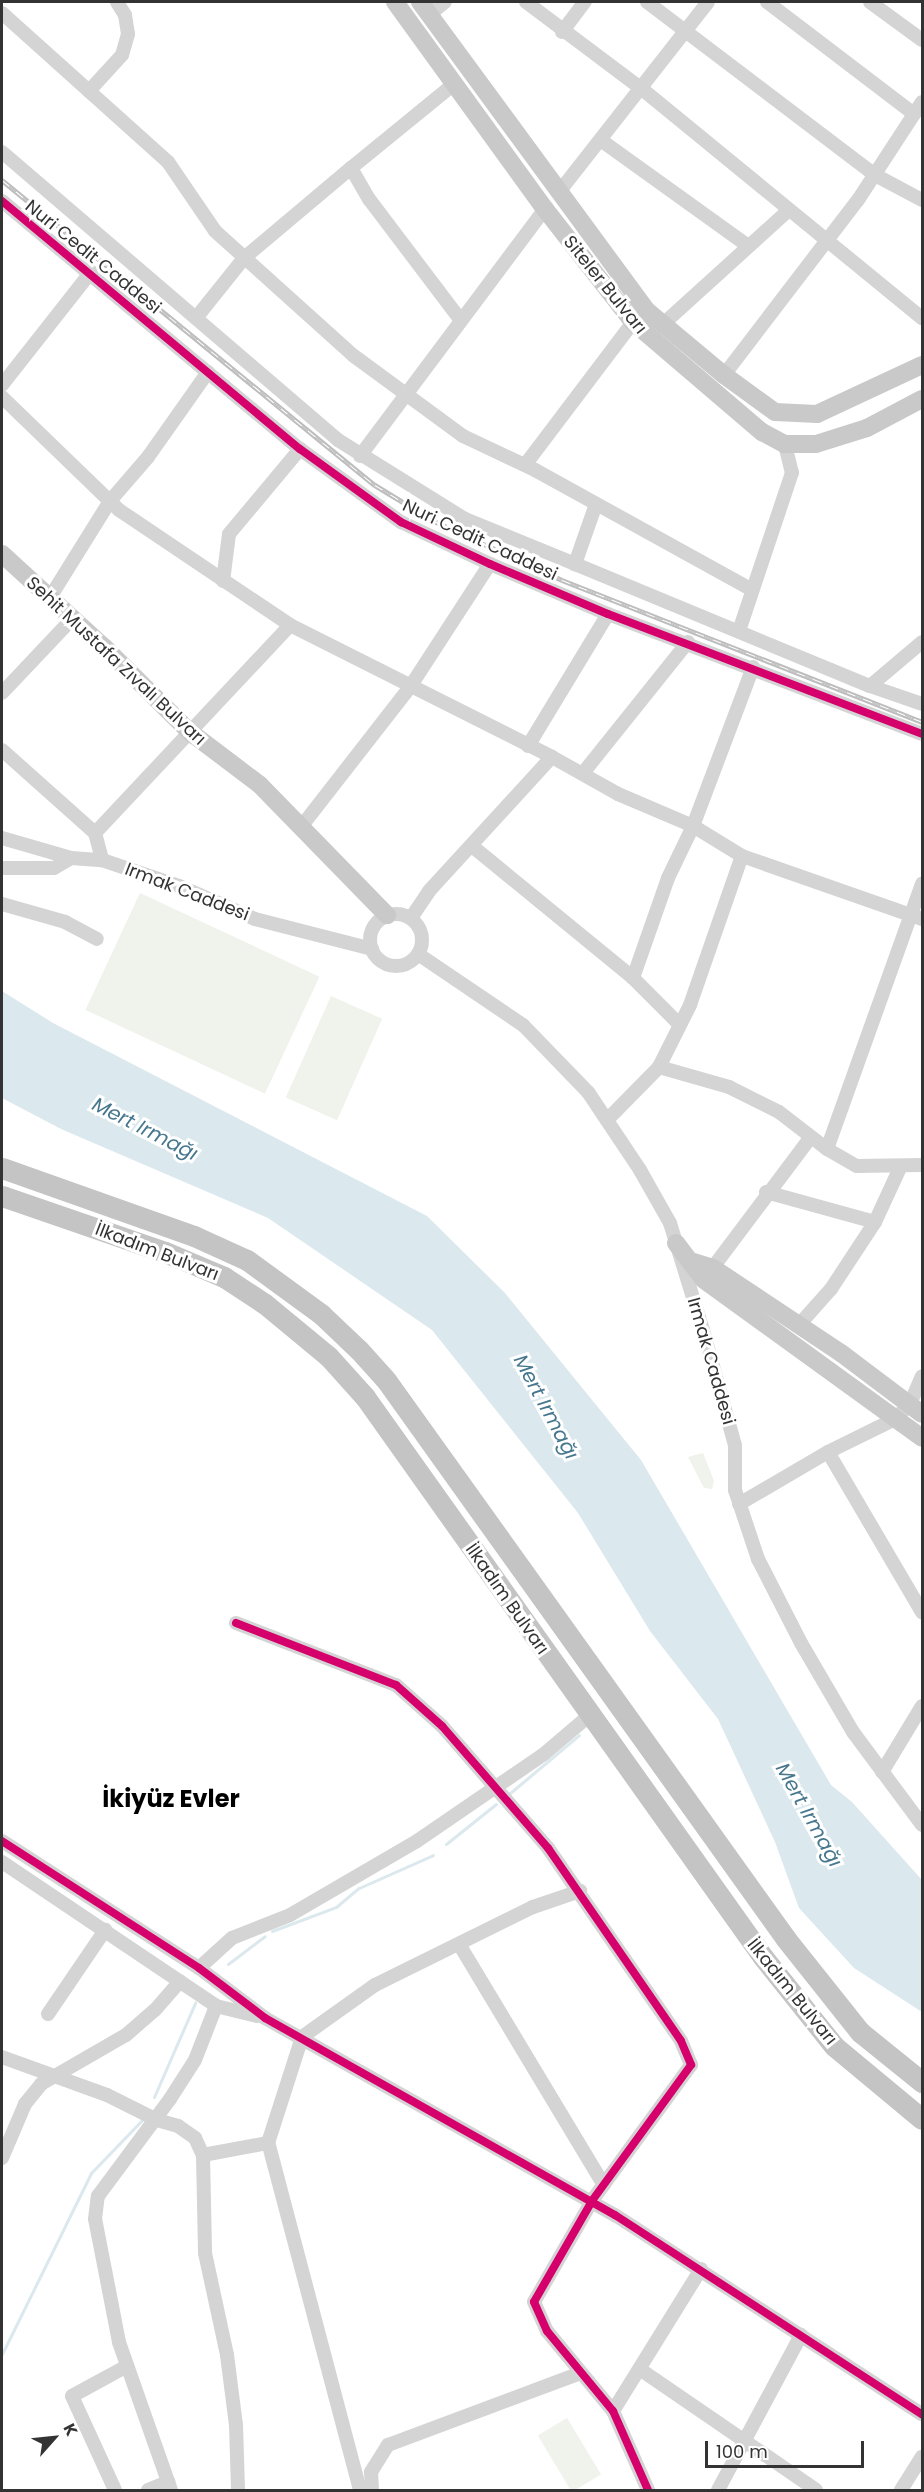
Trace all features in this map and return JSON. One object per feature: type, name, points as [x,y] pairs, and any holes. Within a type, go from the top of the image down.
[{"type":"highway","name":"İlkadım Bulvarı","points":[[2,1168],[194,1236],[247,1260],[321,1314],[358,1350],[386,1380],[786,1939],[860,2032],[922,2082]]},
{"type":"highway","name":"İlkadım Bulvarı","points":[[2,1196],[165,1252],[224,1277],[265,1304],[329,1357],[365,1397],[762,1957],[834,2046],[922,2119]]},
{"type":"main road","name":"Siteler Bulvarı","points":[[395,2],[545,209],[633,322],[762,432],[785,444],[816,444],[867,428],[922,400]]},
{"type":"main road","name":"Siteler Bulvarı","points":[[425,8],[559,192],[662,325],[775,412],[817,414],[922,365]]},
{"type":"main road","name":"Sehit Mustafa Zıvalı Bulvarı","points":[[2,554],[190,732],[260,785],[387,915]]},
{"type":"main road","points":[[676,1243],[693,1262],[708,1274],[922,1438]]},
{"type":"main road","points":[[708,1274],[798,1326],[916,1409]]},
{"type":"street","points":[[89,91],[122,55],[128,34],[125,15],[117,2]]},
{"type":"street","points":[[425,8],[445,2]]},
{"type":"street","points":[[526,2],[562,32],[642,89],[826,243],[922,318]]},
{"type":"street","points":[[562,32],[585,2]]},
{"type":"street","points":[[646,2],[875,175],[922,200]]},
{"type":"street","points":[[559,192],[602,141],[708,2]]},
{"type":"street","points":[[767,2],[915,114]]},
{"type":"street","points":[[870,2],[922,40]]},
{"type":"street","points":[[2,13],[168,162],[215,231],[354,356],[463,436],[525,465],[751,589]]},
{"type":"street","points":[[196,318],[244,258],[454,84]]},
{"type":"street","points":[[724,375],[826,243],[875,175],[922,102]]},
{"type":"street","points":[[602,141],[748,246]]},
{"type":"street","name":"Nuri Cedit Caddesi","points":[[2,152],[360,456],[465,519],[870,686],[922,704]]},
{"type":"street","points":[[351,168],[369,199],[459,318]]},
{"type":"street","name":"Nuri Cedit Caddesi","points":[[2,201],[91,272],[300,449],[401,522],[490,564],[608,614],[688,642],[922,734]]},
{"type":"street","points":[[360,456],[407,396],[459,318],[545,209]]},
{"type":"street","points":[[662,325],[789,210]]},
{"type":"street","points":[[2,385],[91,272]]},
{"type":"street","points":[[525,465],[633,322]]},
{"type":"street","points":[[49,599],[110,501],[148,457],[207,372]]},
{"type":"street","points":[[2,397],[110,501],[290,625],[552,757],[618,794],[693,826],[742,856],[916,918]]},
{"type":"street","points":[[739,632],[751,589],[792,473],[785,444]]},
{"type":"street","points":[[223,581],[229,534],[300,449]]},
{"type":"street","points":[[575,564],[596,504]]},
{"type":"street","points":[[301,827],[410,687],[490,564]]},
{"type":"street","points":[[528,746],[608,614]]},
{"type":"street","points":[[2,693],[72,619]]},
{"type":"street","points":[[95,833],[290,625]]},
{"type":"street","points":[[583,773],[688,642]]},
{"type":"street","points":[[870,686],[922,642]]},
{"type":"street","points":[[633,978],[668,878],[693,826],[753,667]]},
{"type":"street","points":[[2,750],[95,833],[102,860]]},
{"type":"street","points":[[411,918],[429,891],[552,757]]},
{"type":"street","name":"Irmak Caddesi","points":[[2,838],[71,858],[102,860],[179,886],[255,919],[372,949]]},
{"type":"street","points":[[472,846],[633,978],[679,1024]]},
{"type":"street","points":[[607,1120],[659,1067],[690,1005],[742,856]]},
{"type":"street","points":[[2,868],[54,868],[71,858]]},
{"type":"street","points":[[827,1149],[916,918],[922,883]]},
{"type":"street","points":[[2,904],[65,922],[97,939]]},
{"type":"street","points":[[387,915],[411,918],[422,939],[418,954],[397,966],[382,961],[372,949],[375,925],[387,915]]},
{"type":"street","name":"Irmak Caddesi","points":[[418,954],[523,1025],[588,1092],[665,1214],[676,1243],[735,1445],[735,1490],[758,1559],[801,1643],[882,1772],[922,1825]]},
{"type":"street","points":[[659,1067],[729,1087],[779,1112],[827,1149],[857,1166],[900,1168],[922,1165]]},
{"type":"street","points":[[708,1274],[766,1192],[811,1137]]},
{"type":"street","points":[[798,1326],[831,1289],[875,1222],[900,1168]]},
{"type":"street","points":[[766,1192],[875,1222]]},
{"type":"street","points":[[740,1504],[828,1452],[916,1409],[922,1376]]},
{"type":"street","points":[[828,1452],[922,1612]]},
{"type":"street","points":[[236,1623],[396,1684],[442,1726],[493,1788],[548,1848],[580,1891],[675,2032],[690,2065],[592,2201],[534,2302],[547,2331],[613,2411],[648,2490]]},
{"type":"street","points":[[882,1772],[922,1707]]},
{"type":"street","points":[[199,1968],[232,1938],[290,1915],[366,1873],[544,1754],[590,1715]]},
{"type":"street","points":[[2,1841],[199,1968],[265,2019]]},
{"type":"street","points":[[2,1862],[216,2006],[265,2019],[302,2037],[592,2201],[701,2269],[922,2414]]},
{"type":"street","points":[[360,2490],[268,2143],[302,2037],[375,1985],[532,1907],[580,1891]]},
{"type":"street","points":[[48,2014],[105,1930]]},
{"type":"street","points":[[459,1944],[604,2186]]},
{"type":"street","points":[[2,2156],[24,2104],[40,2084],[126,2034],[155,2010],[180,1981]]},
{"type":"street","points":[[148,2490],[169,2486],[127,2366],[95,2220],[98,2196],[157,2120],[195,2060],[216,2006]]},
{"type":"street","points":[[2,2057],[52,2078],[107,2095],[157,2120],[178,2126],[195,2138],[203,2155],[205,2253],[227,2355],[236,2425],[238,2490]]},
{"type":"street","points":[[203,2155],[268,2143]]},
{"type":"street","points":[[613,2411],[641,2370],[701,2269]]},
{"type":"street","points":[[718,2490],[801,2335]]},
{"type":"street","points":[[114,2490],[72,2396],[127,2366]]},
{"type":"street","points":[[641,2370],[816,2490]]},
{"type":"street","points":[[372,2490],[371,2472],[388,2445],[581,2373]]},
{"type":"street","points":[[901,2490],[922,2457]]},
{"type":"shaded area","points":[[140,893],[319,977],[265,1094],[85,1010]]},
{"type":"shaded area","points":[[331,996],[382,1019],[337,1120],[286,1097]]},
{"type":"shaded area","points":[[703,1453],[714,1481],[712,1489],[704,1488],[688,1457]]},
{"type":"shaded area","points":[[567,2418],[601,2475],[575,2490],[571,2490],[538,2436]]},
{"type":"water","name":"Mert Irmağı","points":[[2,991],[53,1023],[427,1216],[505,1293],[641,1460],[831,1785],[852,1802],[922,1880],[922,2012],[854,1968],[799,1908],[775,1842],[718,1719],[650,1631],[578,1513],[432,1330],[268,1218],[61,1129],[2,1098]]},
{"type":"waterway","points":[[510,1793],[579,1735]]},
{"type":"waterway","points":[[446,1844],[496,1804]]},
{"type":"waterway","points":[[272,1931],[336,1907],[359,1888],[433,1855]]},
{"type":"waterway","points":[[228,1964],[265,1936]]},
{"type":"waterway","points":[[154,2097],[195,2003]]},
{"type":"waterway","points":[[2,2354],[91,2173],[142,2120]]},
{"type":"railway","points":[[2,180],[375,485],[434,521],[562,580],[922,722]]},
{"type":"cycle path","points":[[2,201],[300,449],[401,522],[490,564],[608,614],[922,734]]},
{"type":"cycle path","points":[[236,1623],[396,1685],[442,1726],[548,1848],[681,2041],[691,2065],[592,2201],[534,2302],[547,2331],[613,2411],[648,2490]]},
{"type":"cycle path","points":[[2,1841],[199,1968],[265,2018],[615,2215],[922,2414]]},
{"type":"district","name":"İkiyüz Evler","points":[[171,1799]]}]
